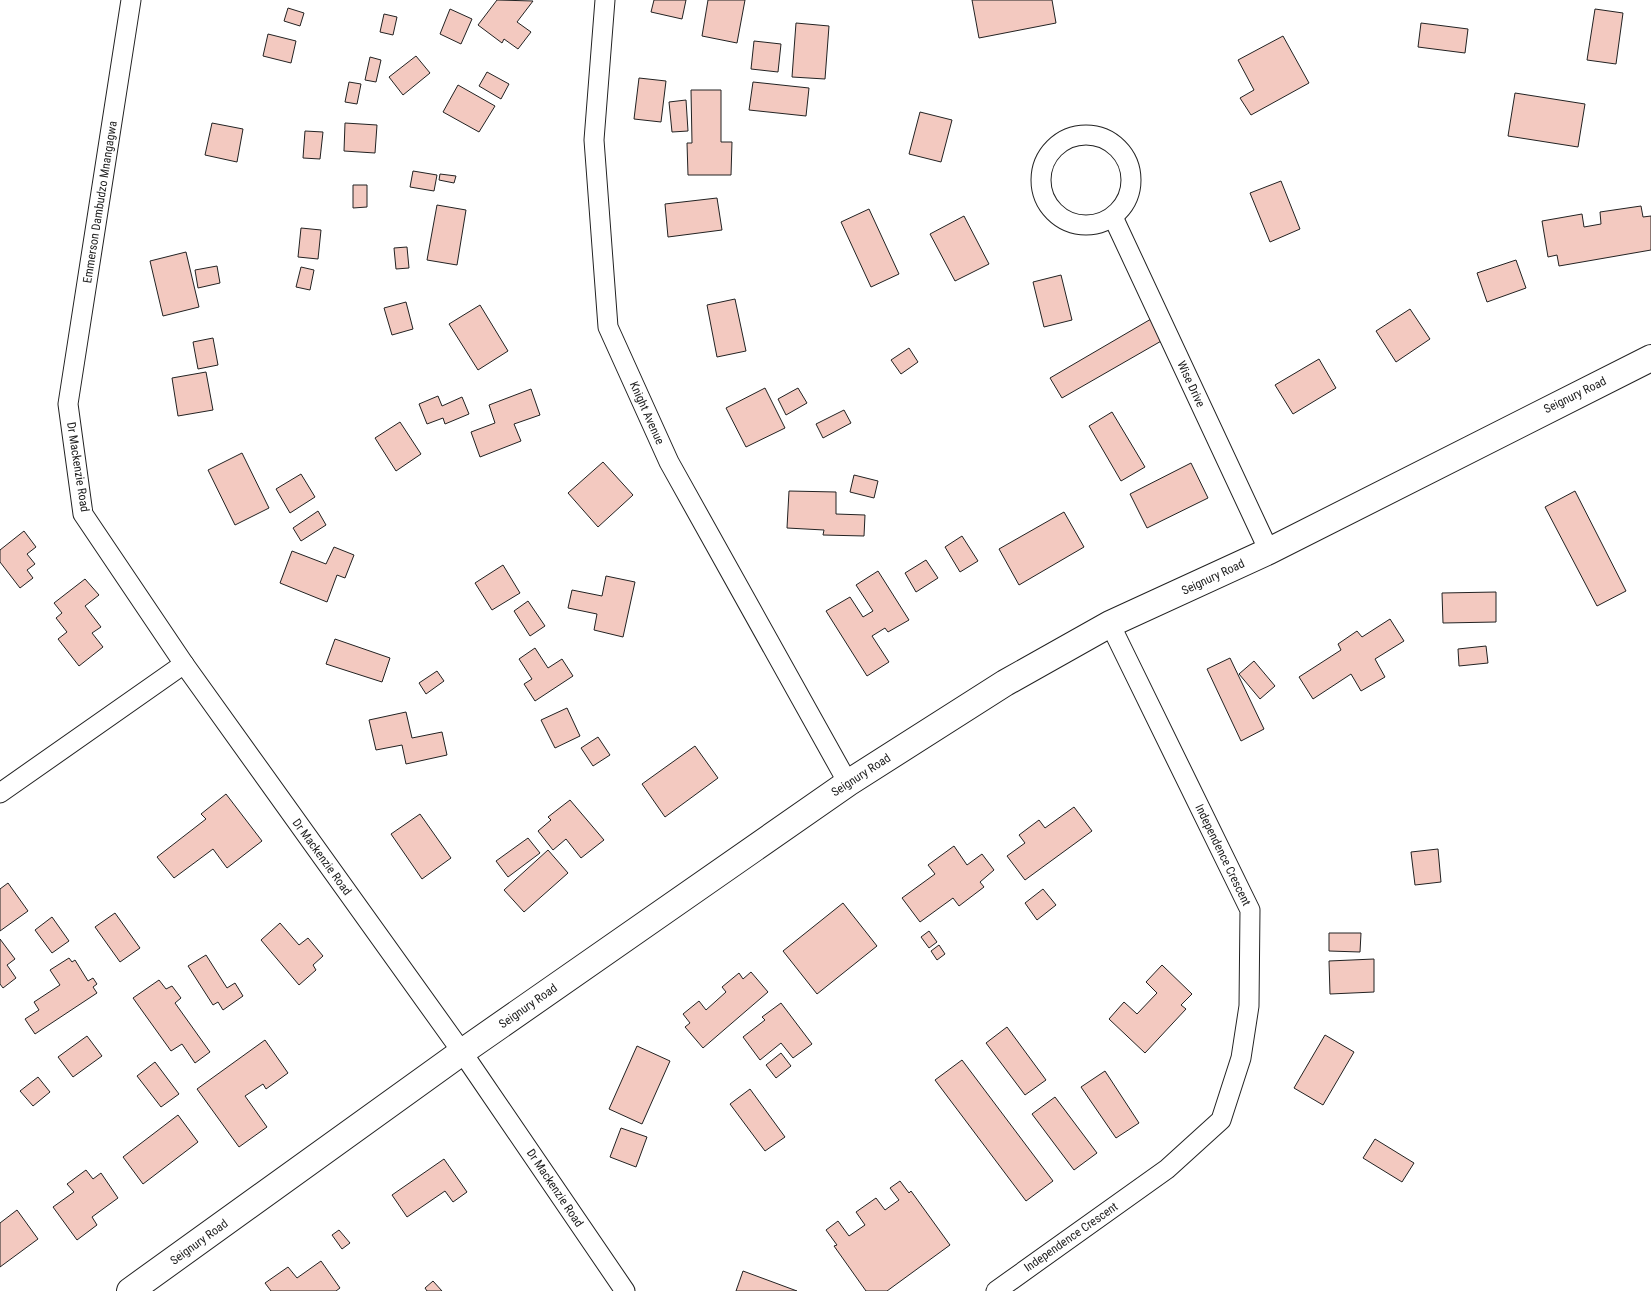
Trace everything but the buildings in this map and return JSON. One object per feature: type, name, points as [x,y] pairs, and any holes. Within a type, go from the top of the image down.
[{"type":"main road","name":"Seignury Road","points":[[130,1291],[462,1052],[848,783],[1005,683],[1110,624],[1270,551],[1651,358]]},
{"type":"street","name":"Emmerson Dambudzo Mnangagwa","points":[[68,404],[131,0]]},
{"type":"street","name":"Knight Avenue","points":[[604,0],[594,140],[608,326],[669,462],[848,783]]},
{"type":"street","points":[[1079,135],[1094,135],[1109,140],[1125,156],[1132,178],[1130,193],[1124,206],[1113,217],[1099,224],[1084,226],[1070,223],[1057,216],[1047,205],[1042,191],[1041,177],[1044,162],[1052,150],[1064,140],[1079,135]]},
{"type":"street","name":"Wise Drive","points":[[1113,217],[1270,551]]},
{"type":"street","name":"Dr Mackenzie Road","points":[[68,404],[83,514],[184,664],[462,1052],[625,1291]]},
{"type":"street","name":"Independence Crescent","points":[[996,1291],[1167,1169],[1221,1120],[1241,1058],[1249,1006],[1250,910],[1110,624]]},
{"type":"street","points":[[0,793],[184,664]]}]
